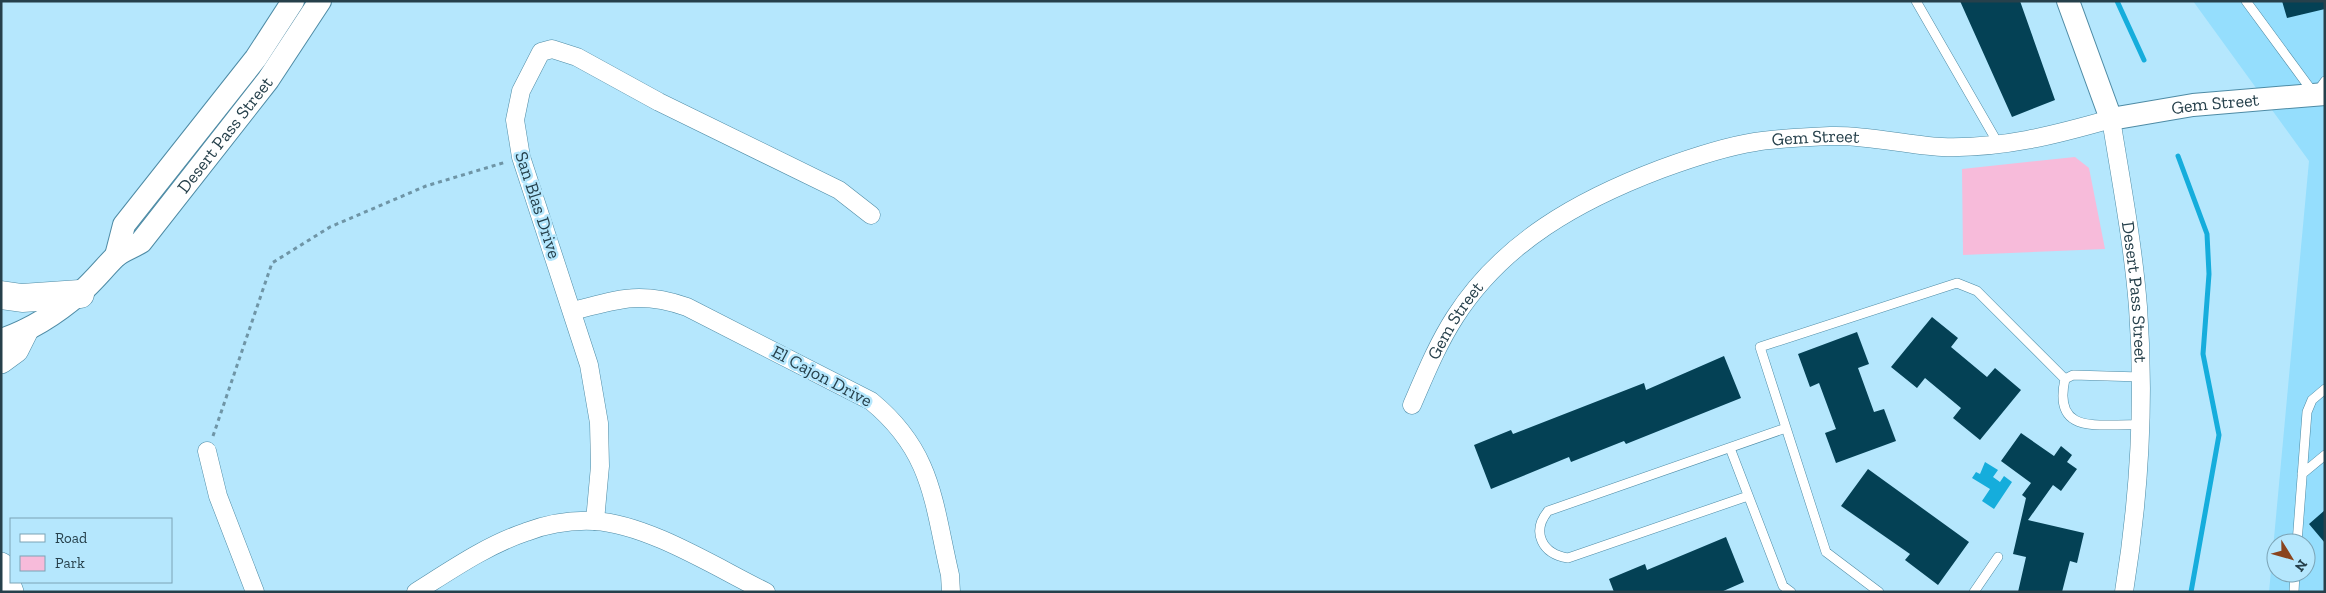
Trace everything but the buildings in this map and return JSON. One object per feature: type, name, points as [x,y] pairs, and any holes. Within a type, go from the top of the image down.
[{"type":"highway","points":[[1,295],[22,298],[80,294]]},
{"type":"main road","points":[[1,361],[16,350],[25,332]]},
{"type":"main road","points":[[1,564],[12,592]]},
{"type":"street","name":"Desert Pass Street","points":[[116,256],[124,225],[256,58],[293,1]]},
{"type":"street","name":"Desert Pass Street","points":[[1,340],[25,332],[80,294],[116,256],[141,242],[268,80],[320,1]]},
{"type":"street","name":"Desert Pass Street","points":[[2068,1],[2111,119],[2138,306],[2141,377],[2136,498],[2124,592]]},
{"type":"street","name":"San Blas Drive","points":[[595,521],[600,466],[599,423],[589,365],[573,311],[521,157],[515,120],[521,91],[540,52],[558,50],[577,57],[659,102],[839,190],[871,214]]},
{"type":"street","name":"Gem Street","points":[[1412,405],[1434,352],[1456,316],[1496,266],[1528,237],[1574,207],[1620,184],[1722,149],[1755,142],[1788,138],[1836,136],[1885,139],[1940,147],[1969,148],[2056,135],[2111,119],[2193,106],[2322,90]]},
{"type":"street","name":"El Cajon Drive","points":[[573,311],[633,297],[667,300],[687,307],[871,401],[888,415],[908,437],[928,477],[950,575],[951,592]]},
{"type":"street","points":[[207,451],[218,496],[255,592]]},
{"type":"street","points":[[416,592],[491,547],[525,532],[551,525],[595,521],[651,536],[766,592]]},
{"type":"lane","points":[[1916,1],[1999,145]]},
{"type":"lane","points":[[2246,1],[2322,90]]},
{"type":"lane","points":[[1879,592],[1826,552],[1760,347],[1957,283],[1977,291],[2065,379]]},
{"type":"lane","points":[[2065,379],[2073,375],[2141,377]]},
{"type":"lane","points":[[2065,379],[2061,397],[2066,414],[2075,421],[2088,425],[2139,425]]},
{"type":"lane","points":[[2298,533],[2307,412],[2312,400],[2325,389]]},
{"type":"lane","points":[[1748,496],[1568,558],[1557,556],[1548,550],[1541,540],[1541,520],[1548,511],[1786,428]]},
{"type":"lane","points":[[1730,448],[1783,586],[1791,592]]},
{"type":"lane","points":[[2302,474],[2325,455]]},
{"type":"lane","points":[[1974,592],[1998,557]]},
{"type":"path","points":[[207,451],[272,263],[330,227],[426,186],[521,157]]},
{"type":"shaded area","points":[[2193,1],[2325,1],[2325,592],[2269,592],[2270,583],[2316,583],[2316,533],[2274,533],[2309,161]]},
{"type":"shaded area","points":[[1985,462],[1998,470],[1993,477],[2000,482],[2004,476],[2012,482],[1994,509],[1982,501],[1990,489],[1972,478],[1976,472],[1980,474]]},
{"type":"green space","points":[[2075,157],[2089,168],[2105,249],[1963,255],[1962,169]]},
{"type":"waterway","points":[[2117,1],[2144,60]]},
{"type":"waterway","points":[[2178,156],[2207,234],[2209,274],[2203,354],[2219,435],[2191,592]]}]
